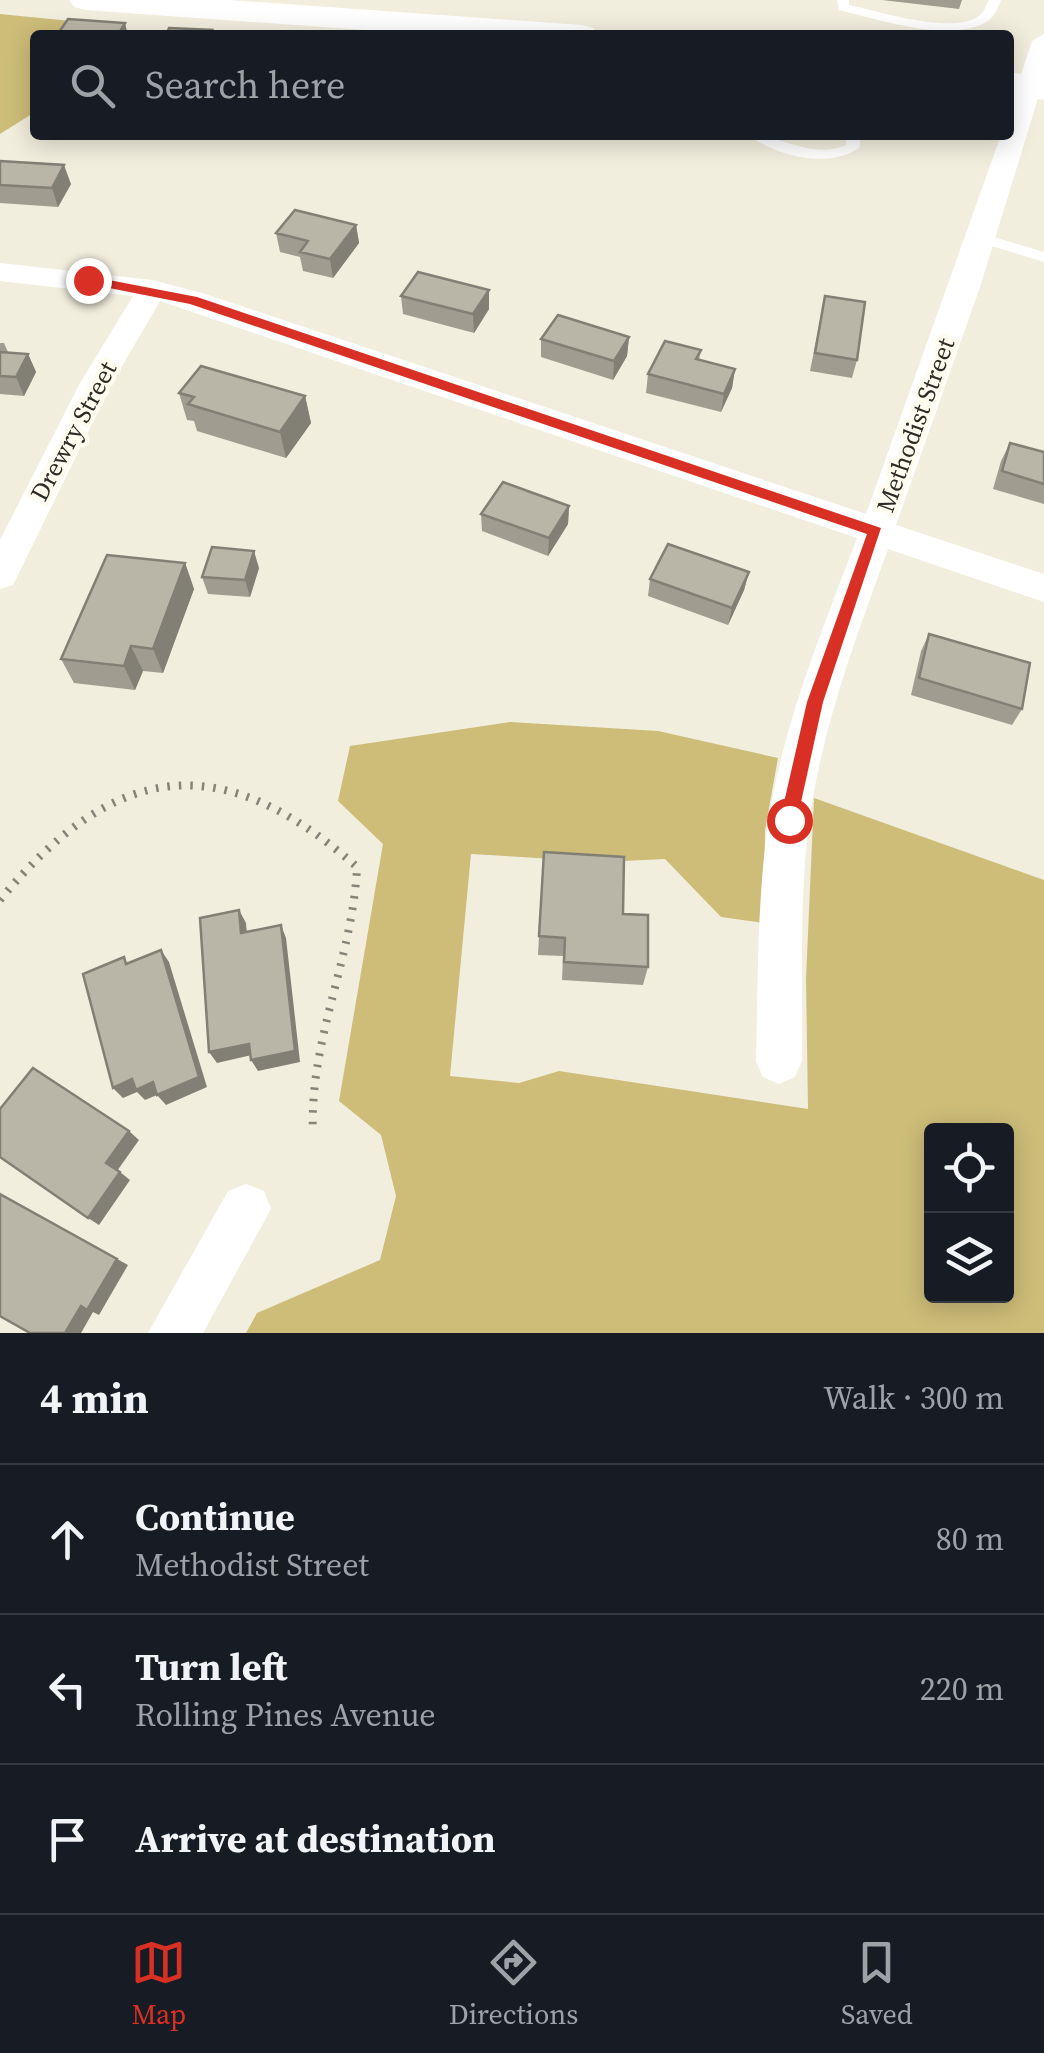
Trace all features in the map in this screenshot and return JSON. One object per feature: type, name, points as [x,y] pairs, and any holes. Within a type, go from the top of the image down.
[{"type":"main road","points":[[86,0],[288,6],[530,30]]},
{"type":"street","name":"Methodist Street","points":[[1014,126],[1044,41]]},
{"type":"street","name":"Methodist Street","points":[[779,1060],[782,888],[789,820],[815,702],[980,238],[1010,140]]},
{"type":"street","points":[[0,272],[152,289],[1044,588]]},
{"type":"street","name":"Drewry Street","points":[[0,575],[95,385],[152,289]]},
{"type":"street","points":[[174,1333],[246,1209]]},
{"type":"lane","points":[[843,0],[844,7],[962,29],[982,24],[993,12],[995,0]]},
{"type":"lane","points":[[767,140],[801,154],[826,155],[853,147],[853,140]]},
{"type":"lane","points":[[980,238],[1044,257]]},
{"type":"path","points":[[0,900],[63,831],[131,792],[169,784],[245,798],[294,819],[340,851],[357,867],[356,908],[311,1086],[314,1132]]},
{"type":"shaded area","points":[[0,14],[81,22],[75,30],[30,30],[30,115],[0,134]]},
{"type":"shaded area","points":[[510,722],[658,731],[778,758],[765,830],[764,923],[721,917],[665,859],[603,862],[471,854],[450,1076],[519,1083],[559,1071],[808,1109],[806,978],[814,798],[1044,880],[1044,1333],[246,1333],[257,1313],[380,1260],[396,1196],[381,1135],[339,1101],[383,844],[338,801],[350,746]]},
{"type":"building","points":[[68,19],[125,23],[121,30],[60,30]]},
{"type":"building","points":[[0,161],[64,165],[52,188],[0,185]]},
{"type":"building","points":[[295,210],[356,225],[330,259],[300,252],[308,241],[276,233]]},
{"type":"building","points":[[418,272],[489,290],[473,314],[401,296]]},
{"type":"building","points":[[825,296],[865,302],[857,360],[815,353]]},
{"type":"building","points":[[558,315],[629,337],[614,361],[541,339]]},
{"type":"building","points":[[665,341],[701,350],[696,359],[735,369],[724,394],[648,374]]},
{"type":"building","points":[[0,352],[28,354],[16,377],[0,376]]},
{"type":"building","points":[[201,366],[305,396],[280,432],[188,404],[194,397],[179,393]]},
{"type":"building","points":[[1010,443],[1044,452],[1044,484],[1002,471]]},
{"type":"building","points":[[503,482],[569,506],[549,538],[481,514]]},
{"type":"building","points":[[668,544],[749,572],[732,608],[650,579]]},
{"type":"building","points":[[212,547],[254,551],[245,580],[202,577]]},
{"type":"building","points":[[107,555],[185,563],[153,649],[131,646],[124,666],[61,659]]},
{"type":"building","points":[[929,634],[1030,663],[1022,709],[919,678]]},
{"type":"building","points":[[544,852],[624,857],[623,914],[648,915],[648,967],[564,962],[565,938],[539,936]]},
{"type":"building","points":[[239,910],[241,933],[281,925],[295,1051],[251,1060],[249,1044],[209,1052],[200,918]]},
{"type":"building","points":[[161,950],[199,1077],[157,1095],[153,1082],[136,1090],[132,1079],[113,1088],[83,974],[124,957],[126,964]]},
{"type":"building","points":[[33,1068],[129,1131],[106,1163],[120,1172],[88,1218],[0,1157],[0,1109]]},
{"type":"building","points":[[0,1194],[117,1259],[87,1310],[81,1306],[65,1333],[30,1333],[0,1316]]},
{"type":"route","points":[[88,280],[152,289],[192,300],[875,532],[815,702],[789,820]]}]
